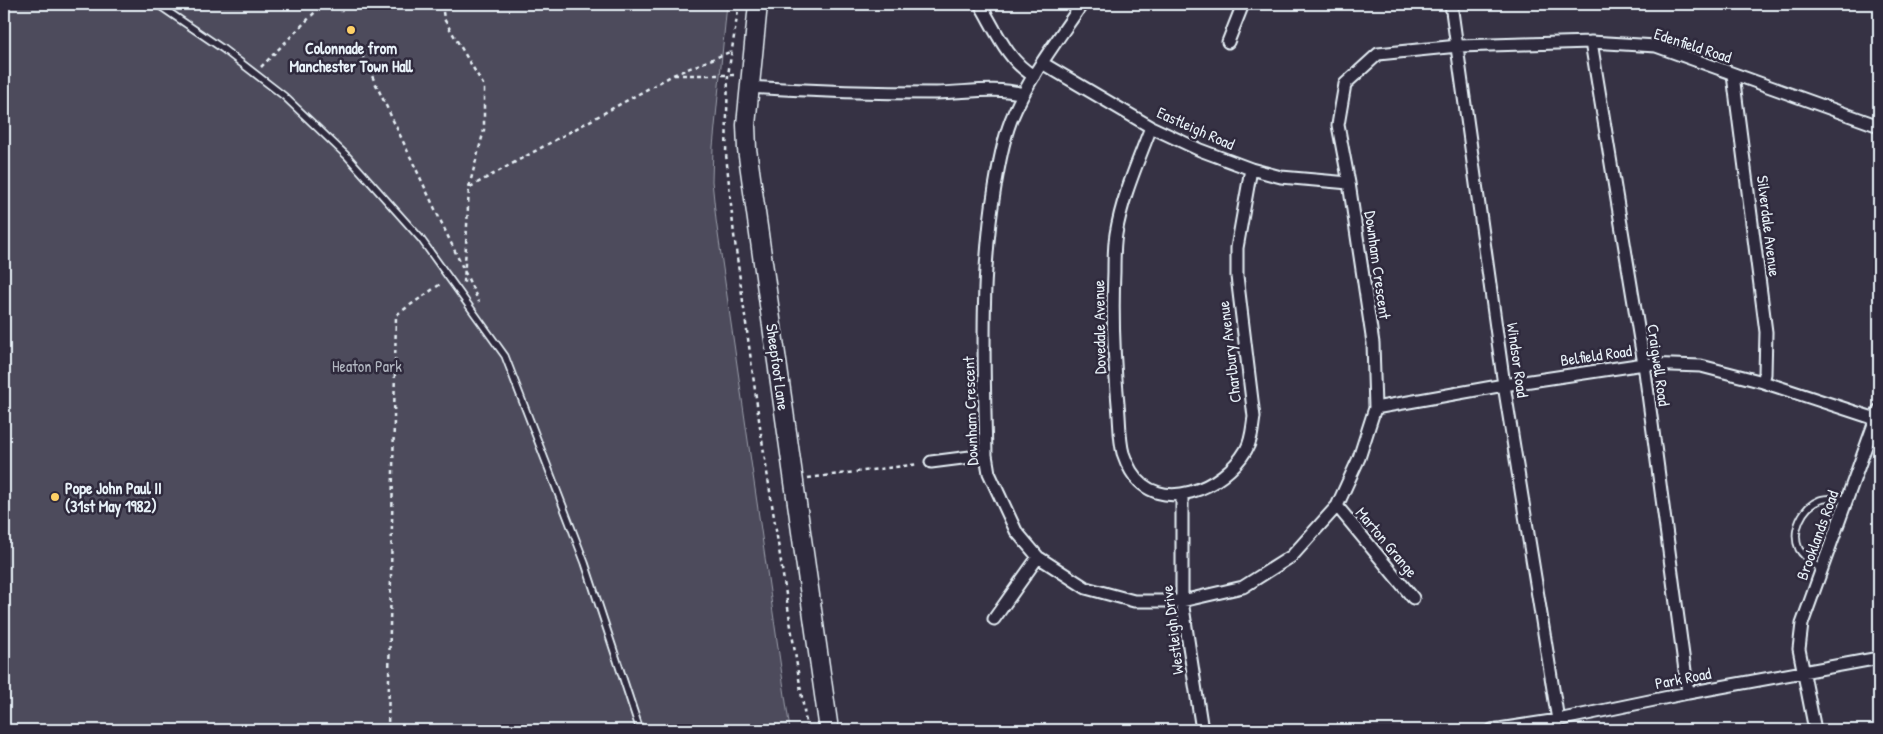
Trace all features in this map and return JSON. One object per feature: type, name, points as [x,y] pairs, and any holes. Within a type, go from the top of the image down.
[{"type":"main road","name":"Sheepfoot Lane","points":[[758,4],[746,125],[747,148],[829,730]]},
{"type":"street","points":[[980,4],[1008,52],[1018,65],[1034,76]]},
{"type":"street","name":"Downham Crescent","points":[[1082,4],[1023,94],[1011,121],[1001,152],[988,226],[984,338],[986,455],[989,473],[1016,531],[1038,556],[1086,588],[1134,602],[1182,601],[1243,587],[1292,556],[1337,506],[1359,458],[1374,408],[1373,343],[1349,183],[1338,125],[1345,84],[1378,54],[1458,46]]},
{"type":"street","points":[[1228,42],[1243,4]]},
{"type":"street","name":"Windsor Road","points":[[1451,4],[1504,385],[1558,720]]},
{"type":"street","name":"Edenfield Road","points":[[1458,46],[1591,42],[1656,46],[1879,126]]},
{"type":"street","name":"Craigwell Road","points":[[1591,42],[1644,364],[1688,693]]},
{"type":"street","name":"Eastleigh Road","points":[[1042,63],[1151,127],[1200,150],[1281,177],[1349,183]]},
{"type":"street","name":"Silverdale Avenue","points":[[1733,75],[1766,332],[1765,374],[1763,382]]},
{"type":"street","points":[[750,82],[878,93],[956,93],[998,90],[1023,94]]},
{"type":"street","name":"Dovedale Avenue","points":[[1151,127],[1129,185],[1115,235],[1113,299],[1116,373],[1123,453],[1131,471],[1149,490],[1159,494],[1182,494]]},
{"type":"street","name":"Charlbury Avenue","points":[[1182,494],[1203,488],[1219,479],[1245,452],[1251,439],[1254,417],[1237,276],[1237,248],[1251,168]]},
{"type":"street","name":"Belfield Road","points":[[1374,408],[1504,385],[1644,364],[1701,366],[1763,382],[1877,421]]},
{"type":"street","name":"Brooklands Road","points":[[1815,730],[1799,649],[1802,624],[1877,421]]},
{"type":"street","points":[[931,462],[986,455]]},
{"type":"street","name":"Westleigh Drive","points":[[1182,494],[1182,601],[1202,730]]},
{"type":"street","name":"Marton Grange","points":[[1337,506],[1413,598]]},
{"type":"street","points":[[994,619],[1038,556]]},
{"type":"street","name":"Park Road","points":[[1492,730],[1558,720],[1688,693],[1879,658]]},
{"type":"lane","points":[[157,4],[223,49],[284,96],[347,156],[421,239],[505,356],[586,563],[640,730]]},
{"type":"lane","points":[[1822,570],[1799,549],[1797,533],[1800,519],[1810,506],[1822,499],[1847,499]]},
{"type":"path","points":[[4,8],[6,4]]},
{"type":"path","points":[[255,73],[323,4]]},
{"type":"path","points":[[338,4],[342,12]]},
{"type":"path","points":[[442,4],[444,19],[484,86],[484,130],[469,187],[463,300]]},
{"type":"path","points":[[740,4],[728,75],[726,154],[734,235],[760,427],[807,730]]},
{"type":"path","points":[[355,40],[481,305]]},
{"type":"path","points":[[469,187],[673,75],[732,51]]},
{"type":"path","points":[[673,75],[728,75],[750,82]]},
{"type":"path","points":[[388,730],[396,315],[448,278]]},
{"type":"path","points":[[794,479],[931,462]]},
{"type":"green space","name":"Heaton Park","points":[[4,4],[727,4],[713,147],[712,181],[716,220],[790,730],[4,730]]},
{"type":"place","name":"Colonnade from Manchester Town Hall","points":[[351,30]]},
{"type":"place","name":"Pope John Paul II (31st May 1982)","points":[[55,497]]}]
